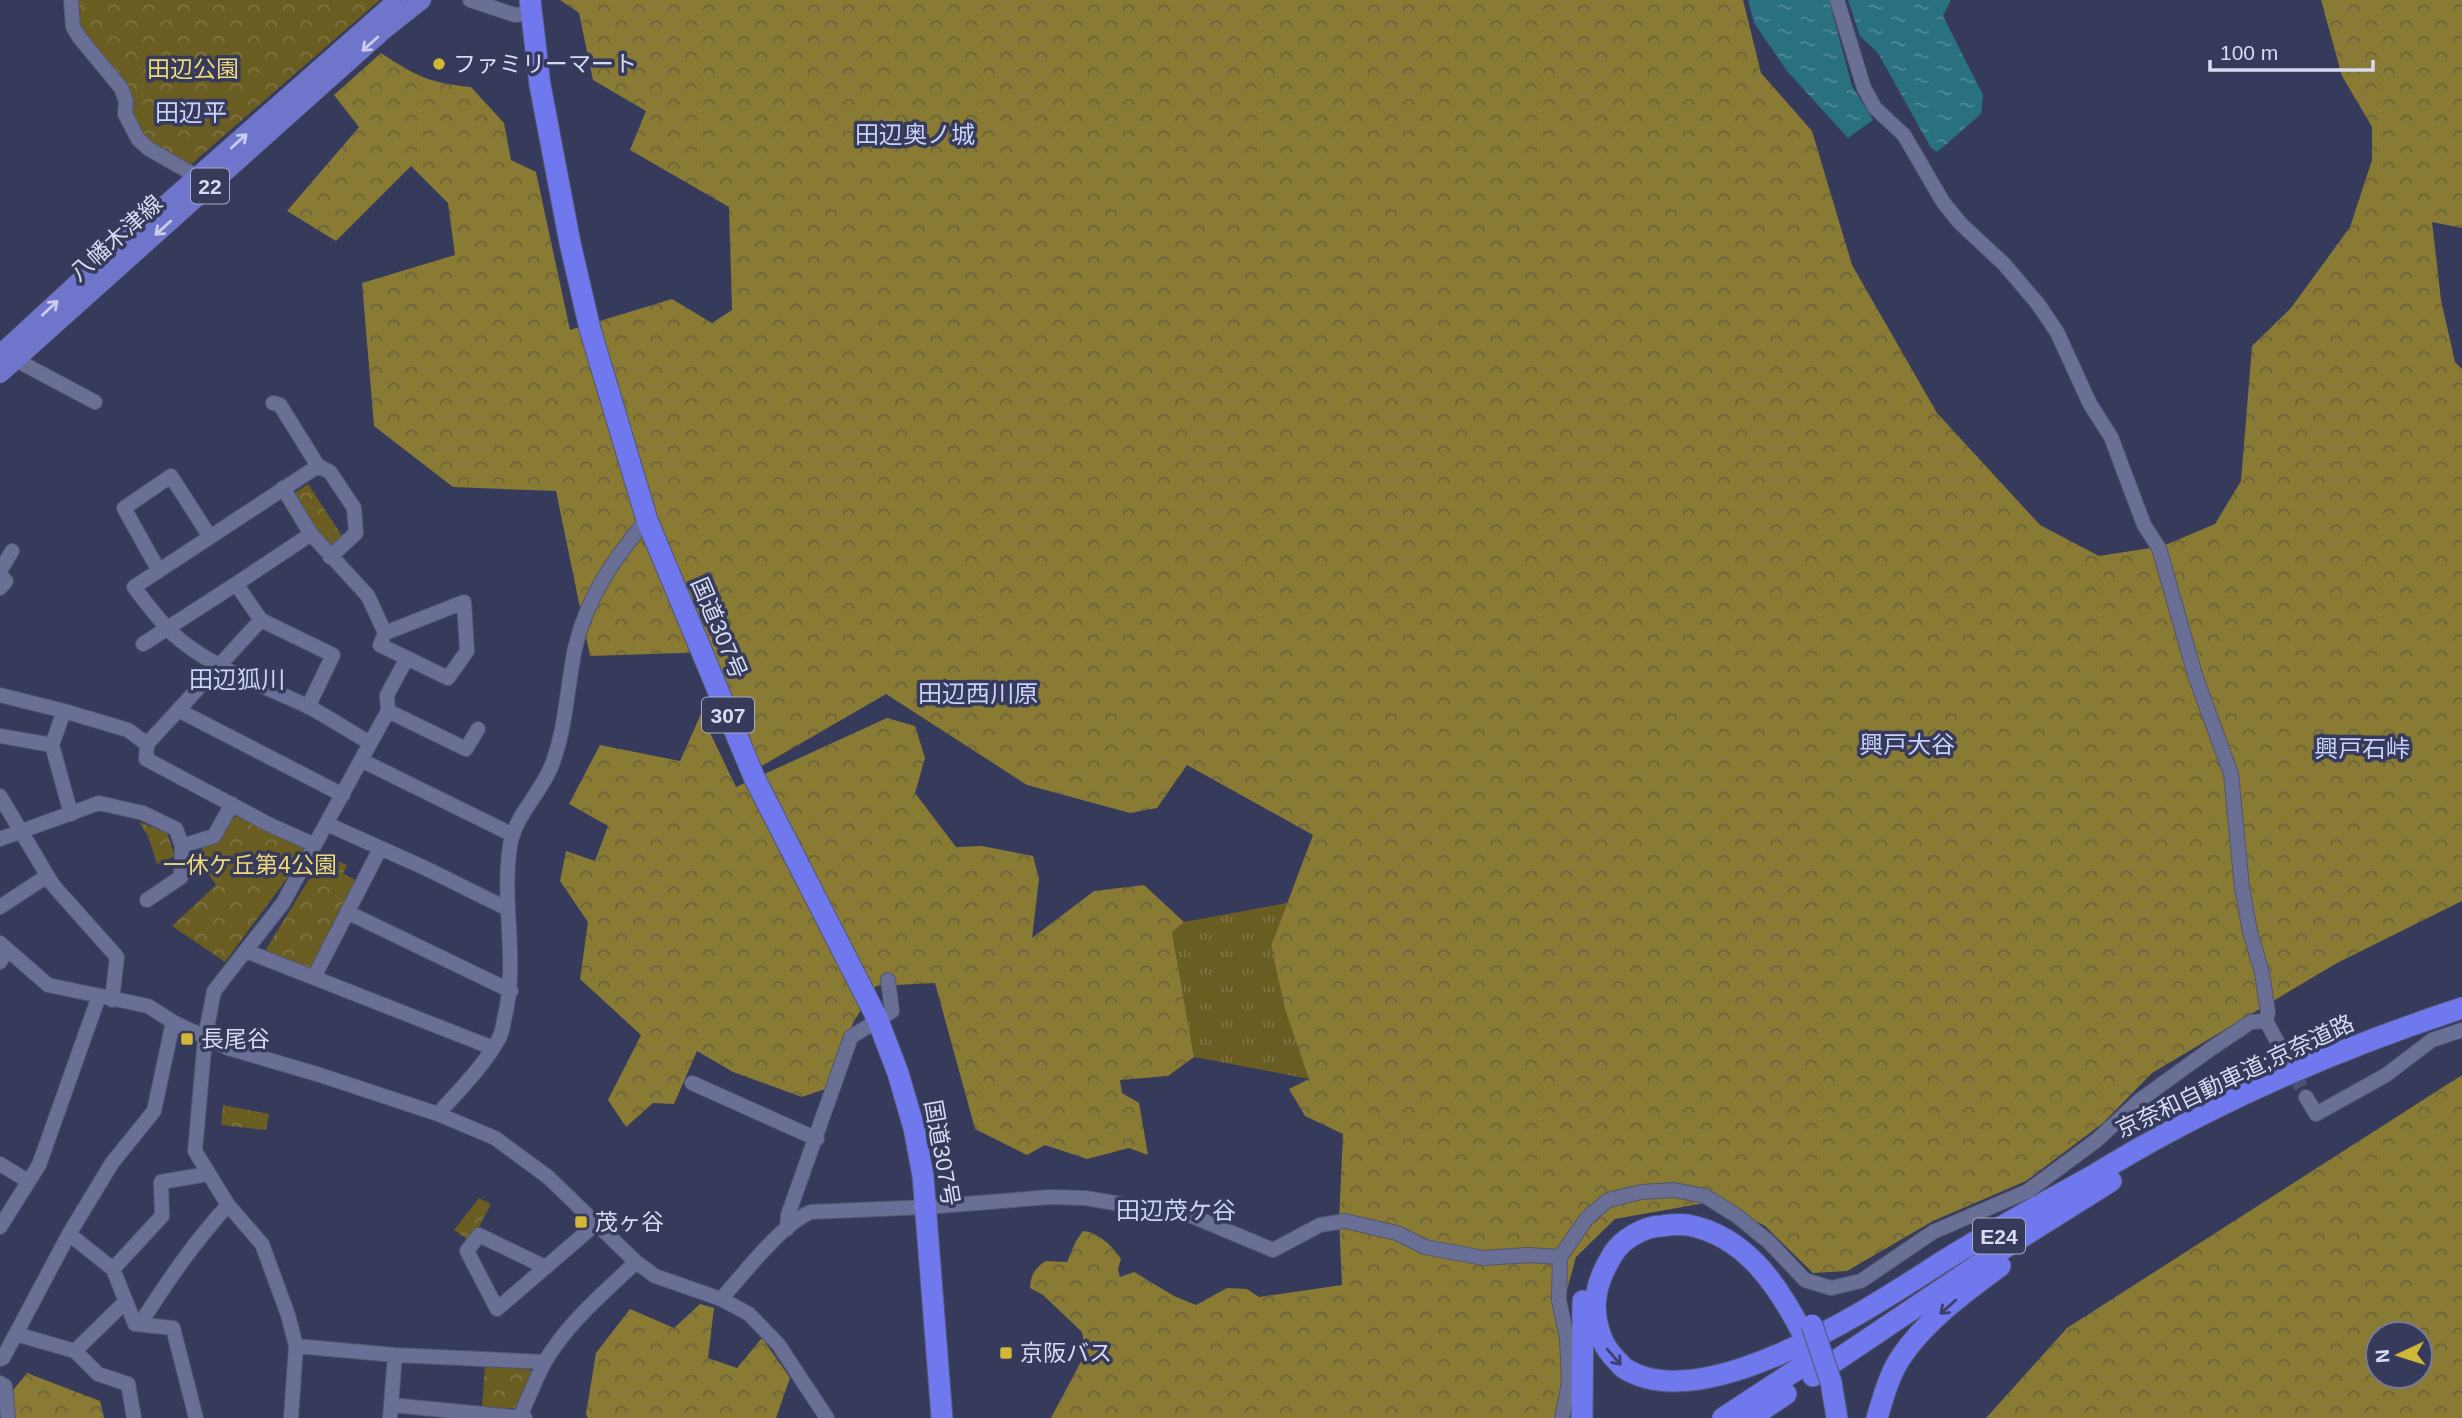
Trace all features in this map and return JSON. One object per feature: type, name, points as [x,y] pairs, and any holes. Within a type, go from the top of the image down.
[{"type":"highway","name":"国道307号","points":[[530,6],[547,122],[570,243],[590,329],[647,520],[754,777],[878,1022],[898,1073],[914,1128],[927,1207],[942,1418]]},
{"type":"highway","name":"京奈和自動車道;京奈道路","points":[[1723,1418],[1892,1304],[2096,1174],[2187,1124],[2288,1076],[2375,1039],[2462,1008]]},
{"type":"highway","name":"京奈和自動車道;京奈道路","points":[[1750,1418],[1990,1256],[2119,1176],[2292,1084],[2462,1015]]},
{"type":"highway","points":[[1808,1330],[1770,1278],[1749,1256],[1726,1239],[1687,1225],[1656,1226],[1628,1239],[1616,1249],[1596,1290],[1595,1317],[1604,1344],[1631,1375],[1662,1388],[1708,1388],[1751,1377],[1769,1369],[1827,1337],[1933,1267],[2096,1174]]},
{"type":"highway","points":[[1877,1418],[1899,1359],[1948,1306],[2119,1176]]},
{"type":"highway","points":[[1583,1418],[1584,1288],[1593,1264],[1614,1236],[1643,1219],[1673,1214],[1723,1225],[1754,1246],[1784,1279],[1808,1330],[1815,1362],[1837,1418]]},
{"type":"highway","points":[[1826,1385],[1826,1418]]},
{"type":"main road","name":"八幡木津線","points":[[0,374],[8,357],[92,269],[397,0]]},
{"type":"main road","name":"八幡木津線","points":[[8,357],[422,0]]},
{"type":"street","points":[[71,0],[73,27],[121,89],[126,101],[125,114],[138,139],[149,149],[198,177]]},
{"type":"street","points":[[470,0],[515,15],[530,6]]},
{"type":"street","points":[[1837,0],[1864,88],[1875,108],[1905,135],[1943,202],[1960,223],[2004,264],[2038,304],[2057,332],[2090,404],[2111,437],[2144,525],[2159,548],[2195,675],[2231,774],[2242,887],[2250,932],[2262,973],[2268,1012],[2266,1021],[2286,1056]]},
{"type":"street","points":[[8,357],[95,402]]},
{"type":"street","points":[[274,403],[281,405],[318,466],[330,471],[354,508],[356,533],[330,557]]},
{"type":"street","points":[[318,466],[134,587],[167,628],[197,652],[219,666],[308,707],[370,743]]},
{"type":"street","points":[[159,571],[124,508],[171,476],[210,537]]},
{"type":"street","points":[[284,488],[311,534],[368,596],[385,633]]},
{"type":"street","points":[[438,1114],[489,1057],[500,1038],[511,991],[508,909],[510,844],[515,829],[538,793],[559,743],[576,647],[595,590],[620,551],[647,520]]},
{"type":"street","points":[[143,644],[311,534]]},
{"type":"street","points":[[0,588],[6,581],[0,573],[12,551]]},
{"type":"street","points":[[236,584],[261,620],[332,655],[308,707]]},
{"type":"street","points":[[464,602],[467,651],[448,678],[380,645],[385,633],[464,602]]},
{"type":"street","points":[[261,620],[147,744],[146,759],[270,825],[315,845]]},
{"type":"street","points":[[291,1418],[296,1346],[288,1315],[262,1244],[228,1205],[195,1151],[205,1038],[214,991],[283,903],[388,711],[387,695],[407,658]]},
{"type":"street","points":[[0,695],[128,730],[147,744]]},
{"type":"street","points":[[178,710],[343,795]]},
{"type":"street","points":[[64,711],[52,745],[71,814]]},
{"type":"street","points":[[388,711],[466,749],[478,729]]},
{"type":"street","points":[[0,736],[52,745]]},
{"type":"street","points":[[361,760],[513,835]]},
{"type":"street","points":[[0,796],[47,876],[82,921],[117,957],[105,998],[39,1165],[0,1225]]},
{"type":"street","points":[[0,839],[99,803],[143,813],[176,829],[181,846],[181,877],[147,900]]},
{"type":"street","points":[[181,846],[214,836],[232,804]]},
{"type":"street","points":[[327,824],[508,909]]},
{"type":"street","points":[[314,976],[380,849]]},
{"type":"street","points":[[0,907],[47,876]]},
{"type":"street","points":[[347,912],[511,991]]},
{"type":"street","points":[[2,951],[48,985],[148,1006],[173,1022],[228,1048],[438,1114],[495,1138],[548,1177],[636,1262],[655,1276],[721,1299],[749,1314],[778,1344],[827,1418]]},
{"type":"street","points":[[246,951],[493,1048]]},
{"type":"street","points":[[786,1228],[788,1215],[851,1037],[892,1011],[888,980]]},
{"type":"street","points":[[1562,1418],[1569,1383],[1567,1338],[1559,1300],[1560,1257],[1587,1218],[1608,1200],[1641,1192],[1674,1190],[1705,1196],[1737,1216],[1769,1242],[1805,1280],[1831,1288],[1861,1281],[1933,1232],[2028,1191],[2097,1140],[2140,1100],[2212,1048],[2251,1022],[2266,1021]]},
{"type":"street","points":[[0,1359],[3,1358],[69,1234],[111,1163],[154,1111],[173,1022]]},
{"type":"street","points":[[2306,1097],[2316,1114],[2386,1075],[2432,1040],[2462,1030]]},
{"type":"street","points":[[692,1083],[817,1139]]},
{"type":"street","points":[[0,1164],[29,1181]]},
{"type":"street","points":[[113,1269],[162,1216],[162,1182],[208,1174]]},
{"type":"street","points":[[721,1299],[786,1228],[798,1217],[811,1212],[927,1207],[1051,1197],[1085,1198],[1192,1216],[1273,1250],[1320,1225],[1345,1221],[1397,1233],[1425,1247],[1484,1258],[1528,1255],[1560,1257]]},
{"type":"street","points":[[140,1324],[171,1276],[189,1255],[196,1240],[228,1205]]},
{"type":"street","points":[[545,1267],[479,1235],[467,1251],[497,1308],[597,1223]]},
{"type":"street","points":[[69,1234],[113,1269],[135,1324],[173,1328],[195,1418],[209,1418]]},
{"type":"street","points":[[395,1355],[390,1412],[522,1417],[545,1362],[556,1345],[582,1314],[636,1262]]},
{"type":"street","points":[[75,1351],[126,1300]]},
{"type":"street","points":[[16,1334],[75,1351],[98,1374],[128,1384],[134,1418]]},
{"type":"street","points":[[296,1346],[395,1355],[545,1362]]},
{"type":"street","points":[[0,1383],[5,1386],[8,1418]]},
{"type":"green space","name":"田辺公園","points":[[74,0],[380,0],[188,167],[142,136],[77,29]]},
{"type":"green space","points":[[560,0],[1743,0],[1761,73],[1812,131],[1852,265],[1937,413],[2040,525],[2099,556],[2163,546],[2215,524],[2241,481],[2252,346],[2291,308],[2350,227],[2372,160],[2372,127],[2342,76],[2321,0],[2462,0],[2462,228],[2432,222],[2441,300],[2455,362],[2462,369],[2462,901],[2337,963],[2152,1073],[2103,1123],[2026,1181],[1933,1221],[1847,1271],[1813,1273],[1765,1226],[1716,1201],[1615,1219],[1576,1257],[1563,1305],[1563,1401],[1558,1418],[1051,1418],[1086,1352],[1082,1332],[1043,1295],[1030,1288],[1034,1272],[1046,1261],[1067,1262],[1083,1231],[1100,1237],[1114,1250],[1121,1259],[1118,1269],[1120,1277],[1134,1272],[1174,1296],[1196,1305],[1227,1288],[1247,1289],[1259,1297],[1342,1285],[1339,1220],[1343,1134],[1305,1116],[1289,1089],[1309,1079],[1286,1012],[1271,946],[1313,835],[1187,765],[1157,808],[1130,813],[1027,785],[886,694],[760,767],[712,652],[590,656],[556,491],[453,487],[374,426],[362,283],[455,255],[448,203],[411,166],[336,241],[287,211],[359,127],[334,95],[381,53],[423,77],[471,87],[504,123],[511,160],[536,172],[570,330],[672,299],[712,323],[732,310],[729,207],[630,150],[646,111],[593,80],[579,13]]},
{"type":"green space","points":[[308,484],[346,542],[330,557],[293,505],[296,492]]},
{"type":"green space","points":[[701,714],[736,787],[887,718],[915,726],[925,758],[915,793],[956,847],[982,846],[1033,856],[1039,879],[1032,938],[1094,891],[1144,885],[1184,922],[1172,932],[1194,1057],[1168,1076],[1120,1080],[1122,1093],[1139,1103],[1148,1155],[1129,1148],[1087,1159],[1045,1145],[1027,1155],[975,1129],[935,983],[876,986],[854,1021],[825,1089],[802,1097],[733,1072],[697,1051],[674,1104],[653,1103],[626,1127],[608,1100],[641,1035],[580,979],[588,922],[560,881],[566,851],[595,861],[608,826],[569,804],[600,745],[680,761]]},
{"type":"green space","name":"一休ケ丘第4公園","points":[[236,816],[308,850],[225,962],[172,926],[216,885],[196,855]]},
{"type":"green space","points":[[139,822],[167,833],[175,856],[157,864],[148,836]]},
{"type":"green space","points":[[324,855],[347,865],[343,874],[362,883],[314,977],[263,954]]},
{"type":"green space","points":[[1287,903],[1271,947],[1310,1079],[1194,1057],[1172,932],[1184,922]]},
{"type":"green space","points":[[2462,1075],[2462,1418],[1986,1418],[2067,1328]]},
{"type":"green space","points":[[223,1105],[269,1114],[266,1130],[221,1125]]},
{"type":"green space","points":[[479,1198],[491,1204],[471,1242],[454,1230]]},
{"type":"green space","points":[[700,1304],[714,1308],[708,1358],[737,1368],[762,1338],[790,1378],[776,1418],[588,1418],[586,1414],[596,1353],[630,1309],[674,1328]]},
{"type":"green space","points":[[485,1366],[529,1368],[532,1374],[515,1408],[482,1408]]},
{"type":"green space","points":[[27,1373],[100,1401],[104,1418],[14,1418],[13,1390]]},
{"type":"water","points":[[1748,0],[1829,0],[1852,86],[1873,120],[1848,138],[1787,71],[1754,23]]},
{"type":"water","points":[[1848,0],[1951,0],[1943,16],[1983,95],[1981,114],[1937,152],[1931,148],[1878,53],[1860,36]]},
{"type":"tunnel","points":[[2285,1056],[2306,1097]]},
{"type":"place","name":"ファミリーマート","points":[[439,64]]},
{"type":"place","name":"長尾谷","points":[[187,1039]]},
{"type":"place","name":"茂ヶ谷","points":[[581,1222]]},
{"type":"place","name":"京阪バス","points":[[1006,1353]]},
{"type":"district","name":"田辺平","points":[[191,112]]},
{"type":"district","name":"田辺奥ノ城","points":[[915,134]]},
{"type":"district","name":"田辺狐川","points":[[237,679]]},
{"type":"district","name":"田辺西川原","points":[[978,693]]},
{"type":"district","name":"興戸大谷","points":[[1907,744]]},
{"type":"district","name":"興戸石峠","points":[[2362,748]]},
{"type":"district","name":"田辺茂ケ谷","points":[[1176,1210]]}]
